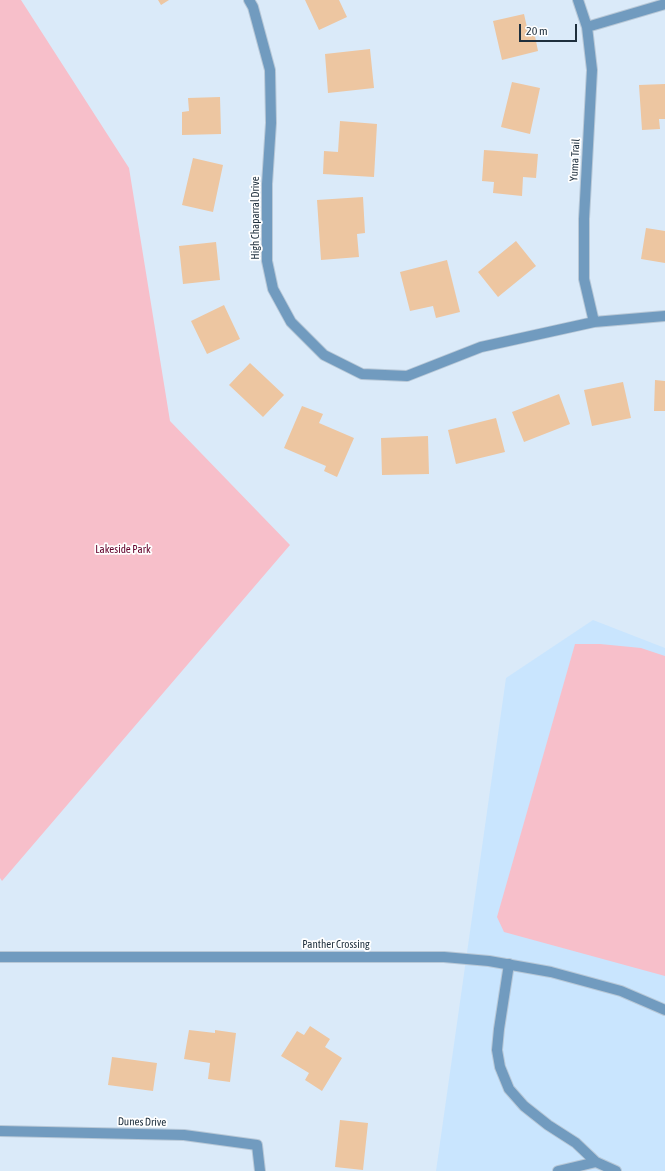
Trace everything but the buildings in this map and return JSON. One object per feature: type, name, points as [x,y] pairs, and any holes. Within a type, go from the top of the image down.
[{"type":"street","name":"High Chaparral Drive","points":[[249,0],[253,7],[270,70],[271,123],[267,184],[267,260],[273,289],[290,322],[324,355],[362,374],[407,376],[481,347],[594,322],[665,316]]},
{"type":"street","name":"Yuma Trail","points":[[578,0],[586,27],[592,70],[584,219],[584,279],[594,322]]},
{"type":"street","points":[[586,27],[665,4]]},
{"type":"street","name":"Panther Crossing","points":[[0,956],[444,957],[489,961],[551,972],[621,991],[665,1010]]},
{"type":"street","points":[[508,964],[497,1050],[500,1067],[509,1089],[524,1106],[548,1125],[576,1143],[596,1162],[616,1171]]},
{"type":"street","name":"Dunes Drive","points":[[0,1131],[184,1135],[257,1145],[260,1171]]},
{"type":"street","points":[[558,1171],[596,1162]]},
{"type":"shaded area","points":[[593,620],[665,648],[665,1171],[436,1171],[506,678]]},
{"type":"green space","name":"Lakeside Park","points":[[0,0],[21,0],[129,168],[170,421],[290,545],[2,881],[0,878]]},
{"type":"green space","points":[[575,644],[600,644],[641,648],[665,656],[665,976],[504,932],[497,917]]}]
